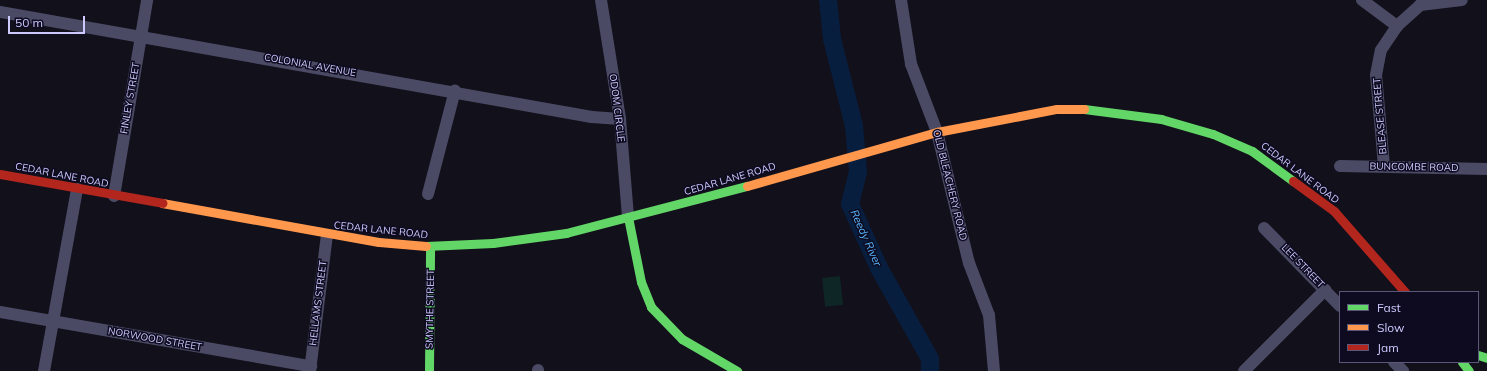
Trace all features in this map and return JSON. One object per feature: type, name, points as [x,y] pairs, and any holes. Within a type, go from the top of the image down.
[{"type":"main road","name":"CEDAR LANE ROAD","points":[[0,174],[327,235],[430,246],[534,238],[628,217],[937,132],[1047,110],[1085,109],[1161,119],[1213,134],[1252,151],[1334,211],[1404,291]]},
{"type":"main road","points":[[628,217],[641,282],[653,310],[682,339],[737,371]]},
{"type":"main road","name":"SMYTHE STREET","points":[[429,371],[430,246]]},
{"type":"main road","points":[[1463,363],[1469,371]]},
{"type":"street","name":"FINLEY STREET","points":[[114,196],[147,0]]},
{"type":"street","name":"ODOM CIRCLE","points":[[601,0],[620,119],[628,217]]},
{"type":"street","name":"OLD BLEACHERY ROAD","points":[[901,0],[911,64],[937,132],[970,263],[989,315],[994,371]]},
{"type":"street","points":[[1362,0],[1397,26]]},
{"type":"street","name":"BLEASE STREET","points":[[1384,166],[1376,70],[1381,50],[1397,26],[1420,2],[1462,0]]},
{"type":"street","name":"COLONIAL AVENUE","points":[[0,12],[455,90],[592,117],[620,119]]},
{"type":"street","points":[[428,194],[455,90]]},
{"type":"street","name":"BUNCOMBE ROAD","points":[[1340,166],[1487,169]]},
{"type":"street","points":[[44,371],[77,189]]},
{"type":"street","name":"LEE STREET","points":[[1264,228],[1339,305]]},
{"type":"street","name":"HELLAMS STREET","points":[[310,368],[327,235]]},
{"type":"street","points":[[1244,371],[1325,290]]},
{"type":"street","name":"NORWOOD STREET","points":[[0,312],[310,368]]},
{"type":"street","points":[[1395,363],[1402,371]]},
{"type":"green space","points":[[840,276],[843,305],[825,307],[822,278]]},
{"type":"waterway","name":"Reedy River","points":[[828,0],[832,39],[854,126],[858,172],[850,204],[879,268],[930,359],[930,371]]},
{"type":"traffic: fast","points":[[1084,109],[1161,119],[1213,134],[1252,151],[1293,181]]},
{"type":"traffic: fast","points":[[426,246],[493,243],[566,233],[747,186]]},
{"type":"traffic: fast","points":[[628,217],[641,282],[651,307],[682,339],[737,371]]},
{"type":"traffic: fast","points":[[429,371],[430,246]]},
{"type":"traffic: fast","points":[[1479,355],[1487,358]]},
{"type":"traffic: fast","points":[[1463,363],[1469,371]]},
{"type":"traffic: slow","points":[[747,186],[937,132],[1057,109],[1084,109]]},
{"type":"traffic: slow","points":[[162,203],[379,242],[426,246]]},
{"type":"traffic: jam","points":[[0,174],[162,203]]},
{"type":"traffic: jam","points":[[1293,181],[1334,211],[1404,291]]}]
